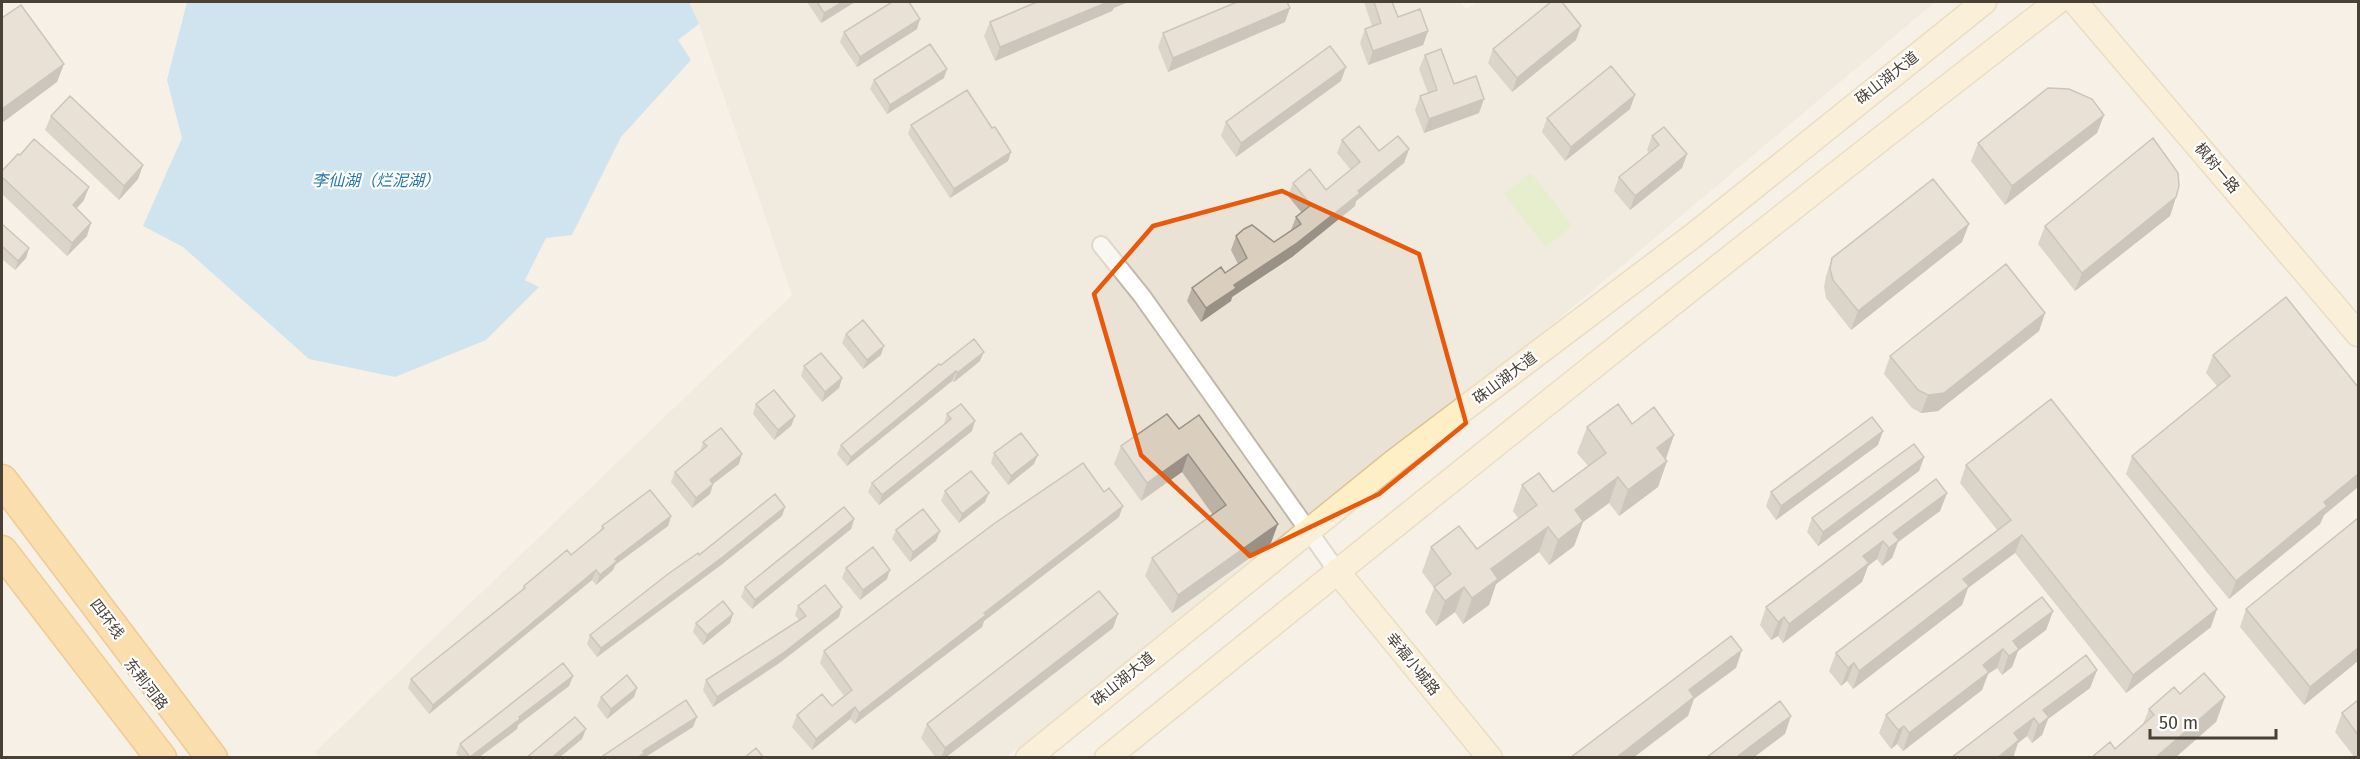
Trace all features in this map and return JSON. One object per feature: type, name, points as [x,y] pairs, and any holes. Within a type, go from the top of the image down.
[{"type":"highway","name":"四环线","points":[[2,480],[212,758]]},
{"type":"highway","points":[[2,551],[161,758]]},
{"type":"main road","name":"硃山湖大道","points":[[1028,758],[1395,461],[1694,235],[1984,2]]},
{"type":"main road","points":[[1107,758],[1337,571],[1894,127],[2057,2]]},
{"type":"main road","name":"枫树一路","points":[[2075,2],[2358,334]]},
{"type":"main road","name":"东荆河路","points":[[2,497],[202,758]]},
{"type":"main road","name":"幸福小城路","points":[[1337,571],[1490,758]]},
{"type":"street","points":[[1101,245],[1142,296],[1337,571]]},
{"type":"highlighted area","points":[[1282,191],[1419,254],[1466,423],[1379,494],[1250,556],[1141,455],[1094,294],[1153,226]]},
{"type":"shaded area","points":[[686,2],[1460,2],[1466,9],[1478,2],[1935,2],[1308,530],[1239,586],[1006,757],[321,758],[315,752],[792,295],[699,24]]},
{"type":"green space","points":[[1531,173],[1572,226],[1546,247],[1504,194]]},
{"type":"water","name":"李仙湖（烂泥湖）","points":[[187,2],[689,2],[699,24],[678,40],[691,60],[621,137],[572,235],[546,238],[525,280],[539,287],[486,340],[395,377],[309,359],[183,247],[143,226],[182,138],[167,80]]},
{"type":"building","points":[[817,2],[843,2],[824,13]]},
{"type":"building","points":[[892,2],[909,2],[920,19],[860,57],[844,32]]},
{"type":"building","points":[[1037,2],[1108,2],[1000,47],[990,22]]},
{"type":"building","points":[[1237,2],[1287,2],[1290,8],[1173,58],[1163,33]]},
{"type":"building","points":[[1374,2],[1392,2],[1398,17],[1420,9],[1428,31],[1373,51],[1365,29],[1381,23]]},
{"type":"building","points":[[1551,2],[1562,2],[1581,26],[1517,78],[1493,49]]},
{"type":"building","points":[[21,5],[64,64],[2,109],[2,18]]},
{"type":"building","points":[[930,44],[947,69],[890,105],[874,80]]},
{"type":"building","points":[[1330,46],[1346,67],[1241,143],[1226,122]]},
{"type":"building","points":[[1441,49],[1454,84],[1476,76],[1484,99],[1429,119],[1420,96],[1437,90],[1425,55]]},
{"type":"building","points":[[1611,66],[1635,95],[1571,147],[1547,118]]},
{"type":"building","points":[[2048,88],[2069,89],[2092,99],[2104,115],[2012,186],[1978,143]]},
{"type":"building","points":[[967,90],[1011,152],[954,189],[911,125]]},
{"type":"building","points":[[70,96],[143,165],[124,186],[51,116]]},
{"type":"building","points":[[1359,126],[1379,151],[1398,136],[1409,149],[1358,191],[1360,193],[1297,243],[1234,285],[1236,288],[1206,308],[1192,288],[1221,267],[1225,273],[1247,258],[1236,236],[1252,225],[1274,242],[1301,224],[1296,217],[1311,205],[1293,183],[1310,169],[1326,190],[1360,162],[1342,140]]},
{"type":"building","points":[[1664,127],[1687,154],[1635,196],[1619,177],[1659,145],[1652,136]]},
{"type":"building","points":[[2153,138],[2178,173],[2179,186],[2176,197],[2082,273],[2045,226]]},
{"type":"building","points":[[34,139],[89,187],[73,205],[91,223],[72,243],[2,177],[2,171]]},
{"type":"building","points":[[1933,179],[1969,224],[1858,311],[1833,280],[1830,269],[1832,258]]},
{"type":"building","points":[[2,224],[29,248],[18,261],[2,246]]},
{"type":"building","points":[[2006,264],[2045,313],[1944,393],[1928,395],[1918,390],[1890,356]]},
{"type":"building","points":[[2286,297],[2358,387],[2358,474],[2324,502],[2327,506],[2236,581],[2132,456],[2230,376],[2213,355]]},
{"type":"building","points":[[863,320],[884,346],[867,360],[846,334]]},
{"type":"building","points":[[974,339],[984,352],[957,373],[956,371],[851,457],[841,445],[939,364],[941,365]]},
{"type":"building","points":[[821,353],[842,378],[825,392],[804,366]]},
{"type":"building","points":[[774,390],[795,416],[778,430],[756,404]]},
{"type":"building","points":[[2051,399],[2217,609],[2133,675],[2022,535],[1963,579],[1969,586],[1859,671],[1854,663],[1848,668],[1836,653],[2011,520],[1966,465]]},
{"type":"building","points":[[961,404],[975,421],[882,495],[872,483],[951,419],[947,414]]},
{"type":"building","points":[[1618,404],[1632,424],[1654,407],[1674,435],[1657,448],[1667,461],[1628,490],[1618,477],[1575,510],[1583,521],[1558,540],[1548,527],[1491,569],[1498,579],[1472,598],[1464,587],[1445,601],[1434,587],[1451,574],[1431,547],[1459,526],[1477,549],[1537,505],[1522,485],[1539,473],[1553,492],[1606,453],[1587,427]]},
{"type":"building","points":[[1167,414],[1179,429],[1199,415],[1278,524],[1178,595],[1152,558],[1226,505],[1188,454],[1147,483],[1121,446]]},
{"type":"building","points":[[1872,417],[1883,431],[1781,506],[1771,492]]},
{"type":"building","points":[[721,428],[742,454],[710,480],[713,484],[696,498],[675,472],[707,446],[703,442]]},
{"type":"building","points":[[1021,433],[1038,455],[1011,476],[994,453]]},
{"type":"building","points":[[1914,444],[1924,457],[1823,532],[1812,518]]},
{"type":"building","points":[[1083,463],[1104,492],[1109,488],[1123,506],[859,713],[855,707],[816,739],[797,715],[822,694],[832,706],[852,690],[824,651],[995,523]]},
{"type":"building","points":[[971,471],[989,493],[962,514],[945,491]]},
{"type":"building","points":[[1936,479],[1947,493],[1893,533],[1899,540],[1889,548],[1883,541],[1863,556],[1869,563],[1789,624],[1784,617],[1778,622],[1766,607]]},
{"type":"building","points":[[650,490],[671,516],[615,559],[617,561],[600,575],[596,570],[433,705],[411,679],[525,588],[524,586],[567,550],[571,555],[604,528],[602,526]]},
{"type":"building","points":[[775,494],[785,507],[724,556],[601,648],[590,635],[668,574],[698,553],[699,555]]},
{"type":"building","points":[[844,507],[854,519],[755,600],[745,587]]},
{"type":"building","points":[[923,509],[940,531],[913,552],[896,530]]},
{"type":"building","points":[[2358,518],[2358,648],[2310,687],[2246,609]]},
{"type":"building","points":[[873,547],[890,570],[863,590],[846,568]]},
{"type":"building","points":[[825,585],[842,607],[782,654],[717,697],[706,680],[806,616],[798,606]]},
{"type":"building","points":[[1099,591],[1118,614],[945,748],[927,724]]},
{"type":"building","points":[[2042,597],[2053,611],[2013,641],[2019,649],[2009,656],[2003,649],[1983,665],[1989,672],[1909,733],[1904,726],[1898,730],[1886,715]]},
{"type":"building","points":[[723,601],[733,614],[707,635],[696,623]]},
{"type":"building","points":[[1731,636],[1742,650],[1689,690],[1694,697],[1616,758],[1570,758]]},
{"type":"building","points":[[2086,655],[2097,670],[2043,710],[2049,717],[2039,725],[2034,718],[2014,733],[2019,740],[1997,758],[1951,758]]},
{"type":"building","points":[[563,663],[573,676],[470,757],[460,744]]},
{"type":"building","points":[[2204,673],[2225,697],[2155,758],[2091,758],[2110,742],[2115,749],[2154,715],[2149,709],[2174,687],[2180,694]]},
{"type":"building","points":[[627,675],[637,688],[611,709],[601,697]]},
{"type":"building","points":[[686,700],[697,717],[643,751],[644,753],[637,758],[600,758]]},
{"type":"building","points":[[2358,700],[2358,735],[2342,713]]},
{"type":"building","points":[[1780,701],[1791,716],[1738,756],[1739,758],[1706,758]]},
{"type":"building","points":[[575,717],[586,729],[551,758],[526,758]]},
{"type":"building","points":[[756,748],[764,758],[744,758]]}]
